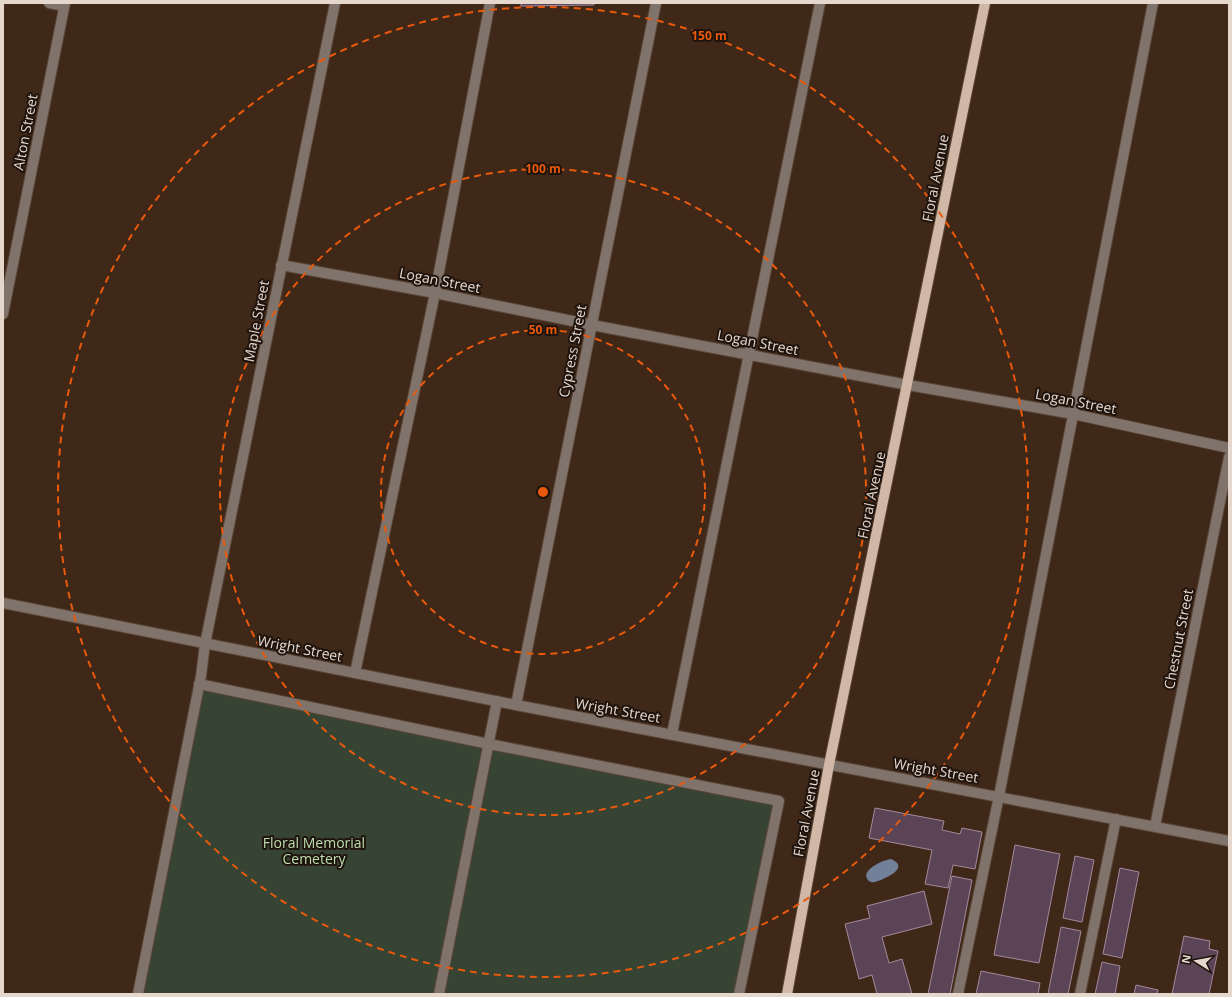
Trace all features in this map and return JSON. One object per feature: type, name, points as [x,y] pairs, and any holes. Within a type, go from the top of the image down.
[{"type":"main road","name":"Floral Avenue","points":[[787,994],[829,765],[985,3]]},
{"type":"street","points":[[49,3],[65,4]]},
{"type":"street","name":"Maple Street","points":[[138,994],[199,684],[205,644],[335,3]]},
{"type":"street","points":[[355,673],[435,293],[490,3]]},
{"type":"street","name":"Cypress Street","points":[[516,705],[656,3]]},
{"type":"street","points":[[672,734],[820,3]]},
{"type":"street","points":[[958,994],[1153,3]]},
{"type":"street","name":"Alton Street","points":[[3,314],[65,4]]},
{"type":"street","name":"Logan Street","points":[[281,266],[435,293],[592,325],[908,385],[1073,414],[1229,448]]},
{"type":"street","name":"Chestnut Street","points":[[1155,826],[1229,457]]},
{"type":"street","name":"Wright Street","points":[[3,603],[516,705],[1229,841]]},
{"type":"street","points":[[199,684],[489,744],[779,801],[740,994]]},
{"type":"street","points":[[439,994],[497,701]]},
{"type":"street","points":[[1080,994],[1116,819]]},
{"type":"green space","name":"Floral Memorial Cemetery","points":[[199,681],[782,796],[744,994],[135,994]]},
{"type":"water","points":[[891,859],[897,862],[898,866],[894,873],[875,882],[869,881],[866,875],[870,869],[880,862]]},
{"type":"building","points":[[521,3],[594,3],[594,5],[521,6]]},
{"type":"building","points":[[875,808],[944,821],[942,830],[960,834],[962,828],[982,832],[975,869],[953,865],[948,888],[925,884],[932,850],[869,838]]},
{"type":"building","points":[[1015,845],[1060,854],[1039,963],[994,955]]},
{"type":"building","points":[[1075,856],[1094,860],[1082,922],[1063,918]]},
{"type":"building","points":[[1120,868],[1139,872],[1122,958],[1103,954]]},
{"type":"building","points":[[952,876],[972,880],[950,994],[928,994]]},
{"type":"building","points":[[924,891],[932,924],[882,937],[889,963],[902,959],[912,994],[877,994],[872,975],[859,979],[845,924],[870,918],[867,906]]},
{"type":"building","points":[[1061,927],[1081,931],[1068,994],[1048,994]]},
{"type":"building","points":[[1184,936],[1210,941],[1209,949],[1218,951],[1209,994],[1172,994]]},
{"type":"building","points":[[1102,962],[1120,966],[1115,994],[1095,994]]},
{"type":"building","points":[[981,971],[1040,983],[1038,994],[976,994]]},
{"type":"building","points":[[1136,985],[1158,990],[1157,994],[1134,994]]}]
